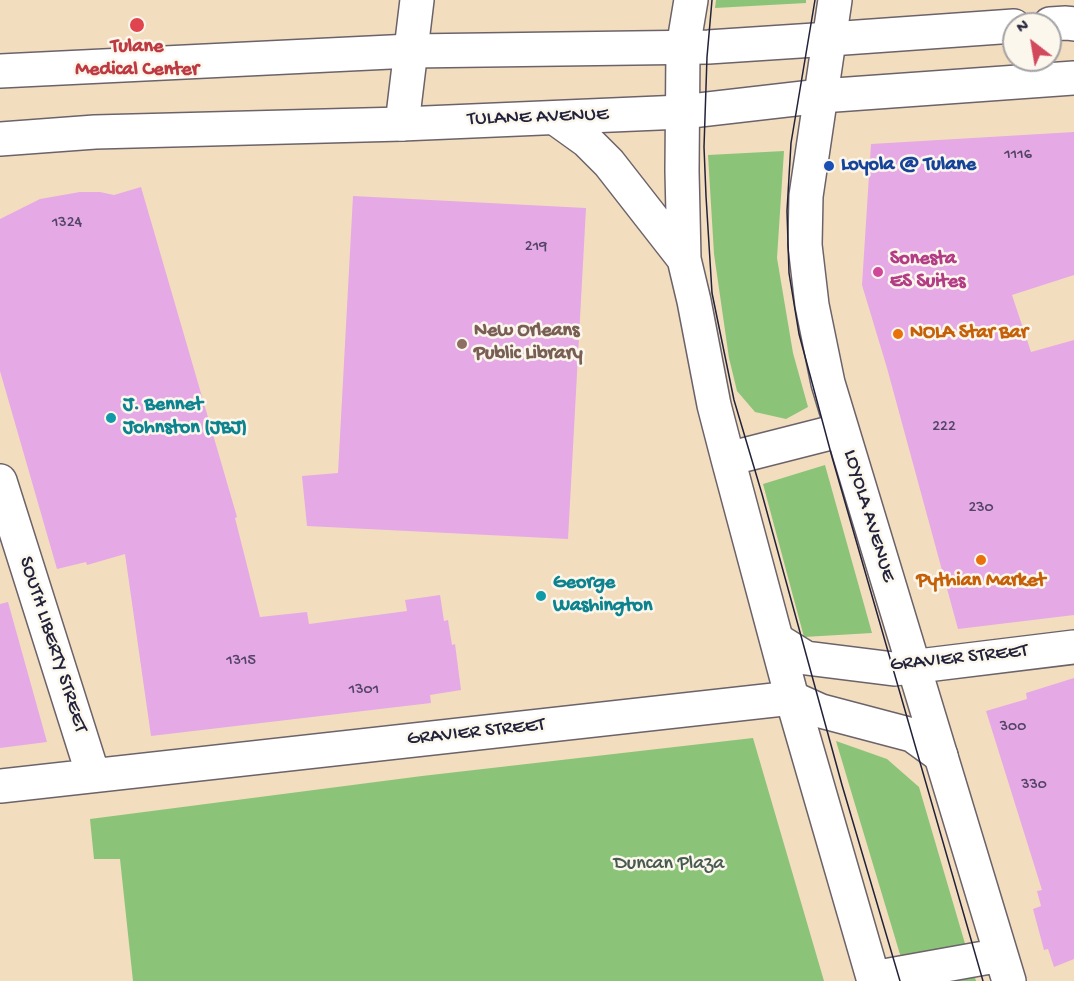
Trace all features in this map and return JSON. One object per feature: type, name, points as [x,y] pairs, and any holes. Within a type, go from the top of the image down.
[{"type":"street","points":[[402,124],[417,0]]},
{"type":"street","points":[[691,0],[683,48],[684,259],[714,405],[728,459],[792,698],[873,979],[1005,968]]},
{"type":"street","name":"LOYOLA AVENUE","points":[[835,0],[806,196],[805,245],[812,305],[826,376],[1005,968]]},
{"type":"street","points":[[0,71],[411,51],[683,48],[1002,27]]},
{"type":"street","name":"TULANE AVENUE","points":[[0,139],[95,132],[402,124],[682,112],[821,96],[1074,78]]},
{"type":"street","points":[[555,118],[587,141],[609,163],[684,259]]},
{"type":"street","points":[[728,459],[842,430]]},
{"type":"street","name":"SOUTH LIBERTY STREET","points":[[0,481],[93,775]]},
{"type":"street","name":"GRAVIER STREET","points":[[777,640],[806,658],[894,669],[1074,646]]},
{"type":"street","points":[[792,698],[820,711],[912,735],[941,756]]},
{"type":"street","name":"GRAVIER STREET","points":[[0,786],[792,698]]},
{"type":"green space","points":[[716,0],[806,0],[806,3],[715,8]]},
{"type":"green space","points":[[784,151],[777,258],[793,353],[808,407],[786,419],[755,412],[737,391],[729,358],[714,254],[708,155]]},
{"type":"green space","points":[[825,465],[872,633],[804,637],[763,484]]},
{"type":"green space","name":"Duncan Plaza","points":[[753,738],[824,981],[133,981],[120,859],[94,859],[90,819],[422,776]]},
{"type":"green space","points":[[836,741],[887,759],[919,787],[976,981],[908,981]]},
{"type":"building","points":[[1074,132],[1074,275],[1012,295],[1031,352],[1074,340],[1074,615],[958,629],[862,285],[871,144]]},
{"type":"building","name":"J. Bennet Johnston (JBJ)","points":[[141,187],[237,517],[235,518],[260,617],[307,612],[309,624],[407,611],[405,600],[440,595],[444,621],[448,620],[452,645],[455,644],[461,690],[430,695],[431,703],[151,736],[125,554],[87,565],[86,562],[57,569],[0,371],[0,219],[40,199],[80,192],[114,195]]},
{"type":"building","name":"New Orleans Public Library","points":[[353,196],[586,208],[568,539],[307,526],[302,476],[338,473]]},
{"type":"building","points":[[8,602],[47,742],[0,748],[0,604]]},
{"type":"building","points":[[1074,678],[1074,959],[1054,967],[1048,949],[1044,950],[1033,909],[1041,906],[1037,891],[1042,890],[986,711],[1027,699],[1026,693]]},
{"type":"tram line","points":[[712,0],[707,57],[704,147],[712,293],[734,400],[842,785],[900,981]]},
{"type":"tram line","points":[[815,0],[791,143],[787,211],[789,273],[799,334],[832,457],[983,981]]},
{"type":"place","name":"Tulane Medical Center","points":[[137,25]]},
{"type":"place","name":"Loyola @ Tulane","points":[[829,166]]},
{"type":"place","name":"Sonesta ES Suites","points":[[878,272]]},
{"type":"place","name":"NOLA Star Bar","points":[[898,334]]},
{"type":"place","name":"New Orleans Public Library","points":[[462,344]]},
{"type":"place","name":"J. Bennet Johnston (JBJ)","points":[[111,418]]},
{"type":"place","name":"Pythian Market","points":[[981,560]]},
{"type":"place","name":"George Washington","points":[[541,596]]}]
